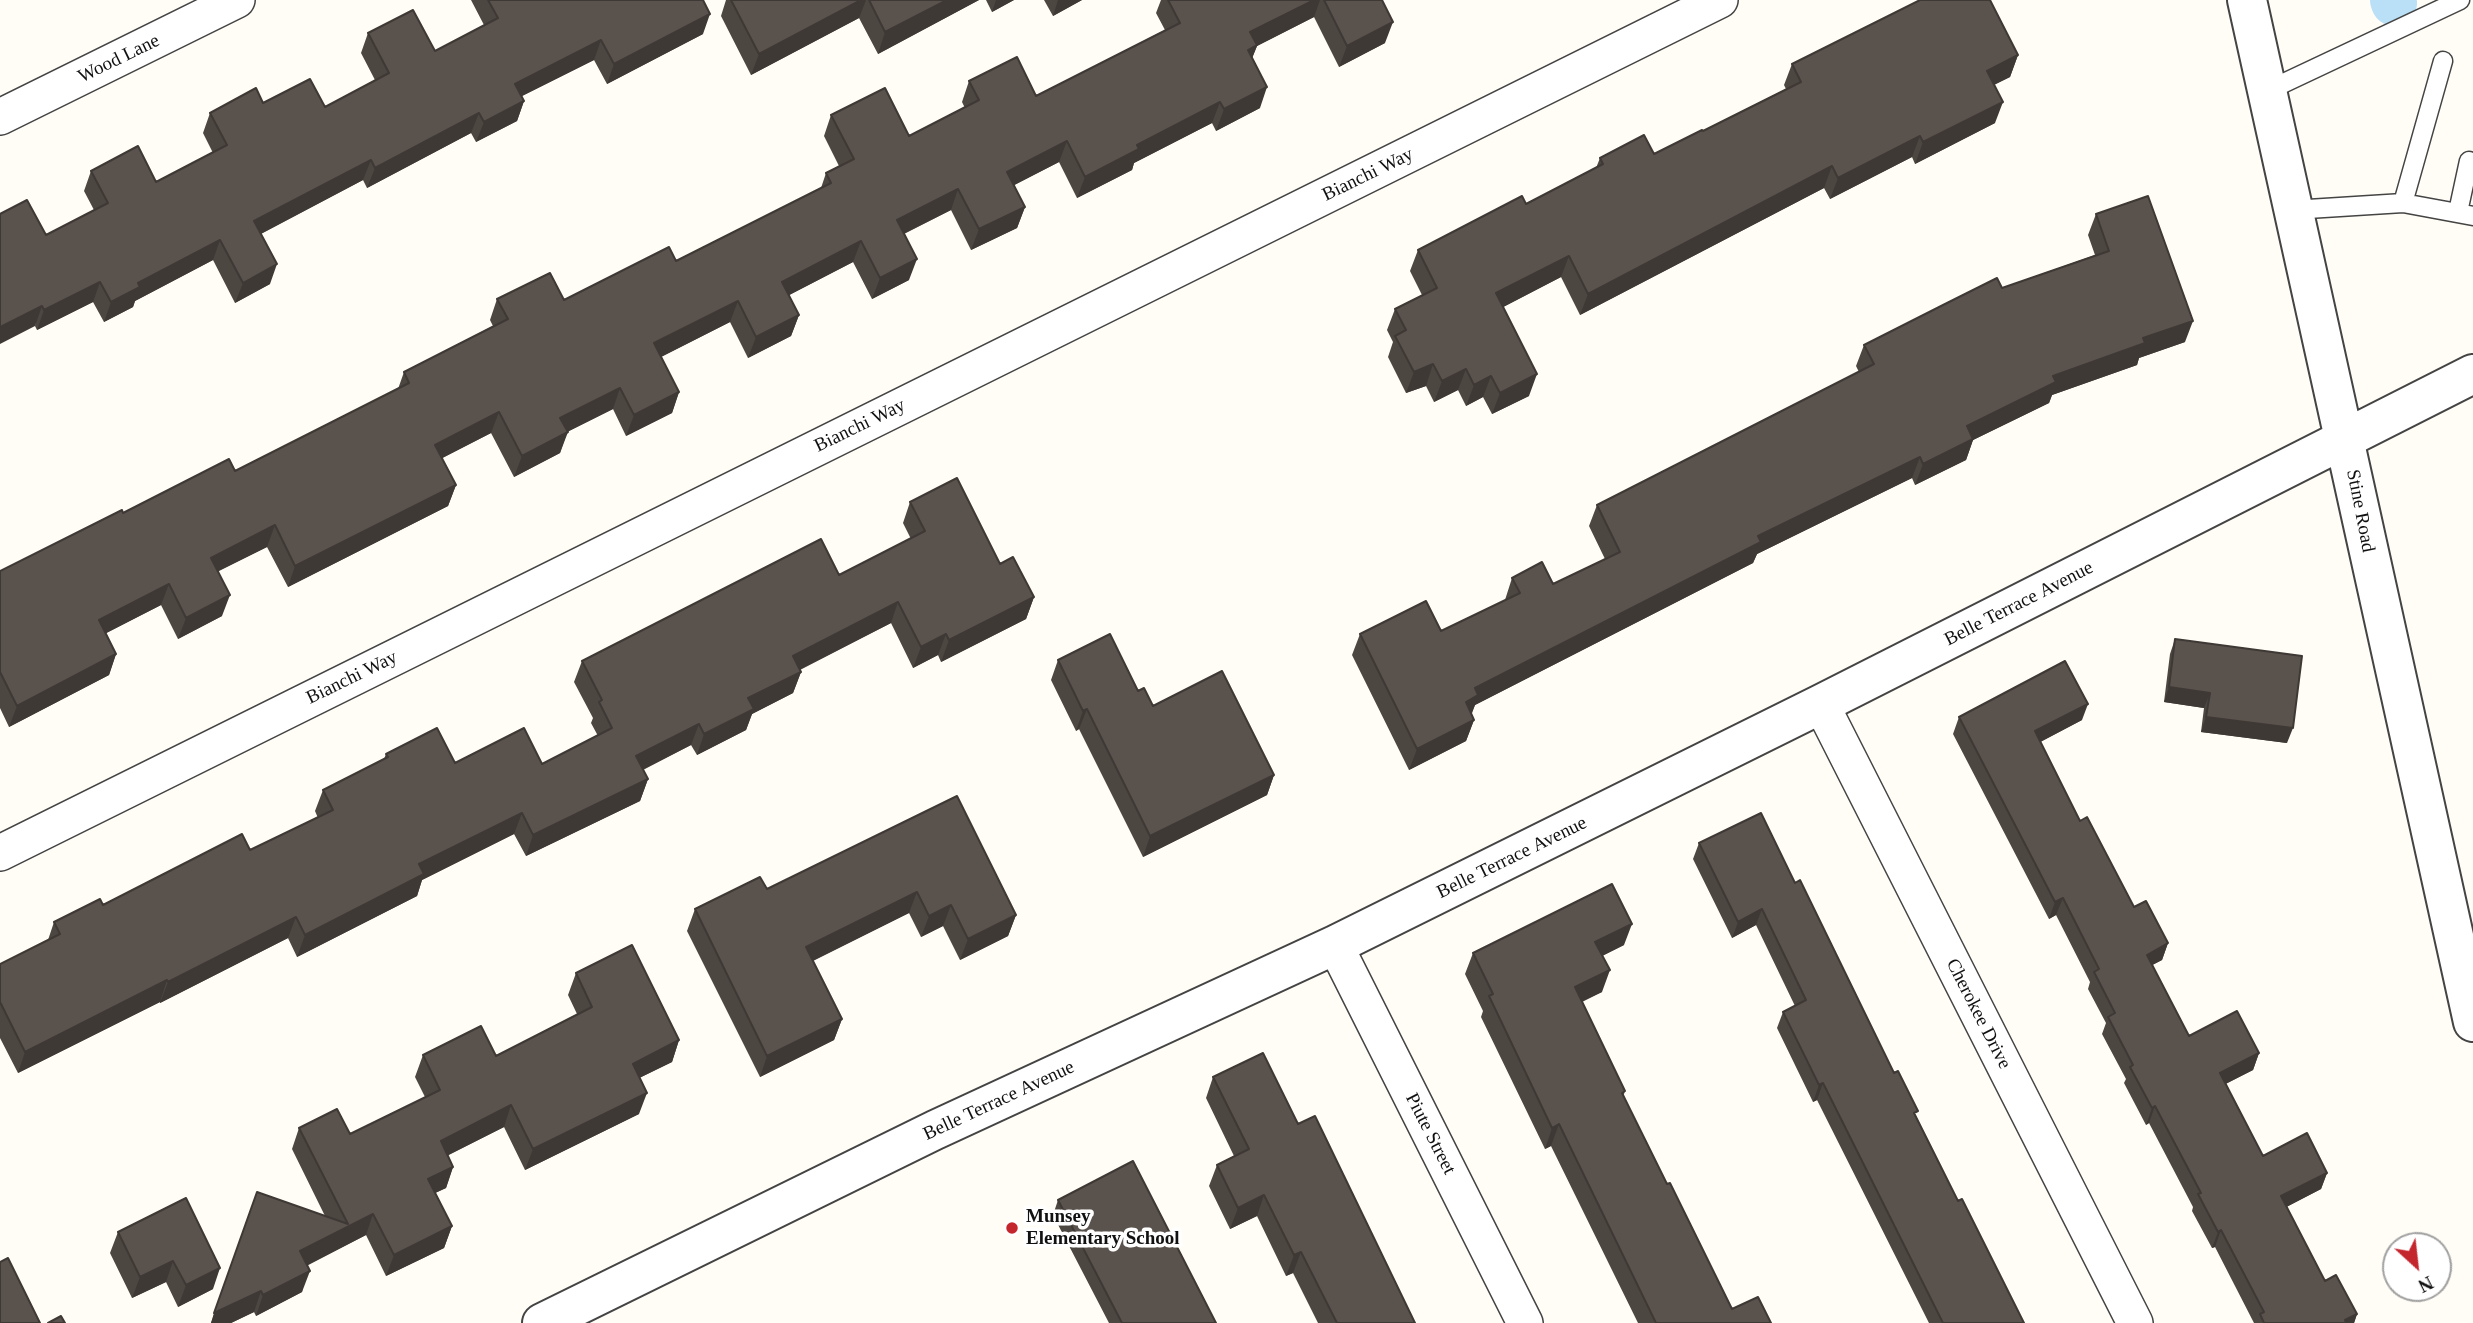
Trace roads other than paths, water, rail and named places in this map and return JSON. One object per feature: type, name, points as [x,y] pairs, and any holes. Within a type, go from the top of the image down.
[{"type":"street","name":"Wood Lane","points":[[0,117],[237,0]]},
{"type":"street","name":"Bianchi Way","points":[[0,853],[1720,0]]},
{"type":"street","name":"Stine Road","points":[[2247,0],[2473,1022]]},
{"type":"street","name":"Belle Terrace Avenue","points":[[541,1323],[935,1130],[1335,945],[1821,704],[2473,374]]},
{"type":"street","name":"Cherokee Drive","points":[[1821,704],[2135,1323]]},
{"type":"street","name":"Piute Street","points":[[1335,945],[1525,1323]]},
{"type":"lane","points":[[2267,91],[2460,0]]},
{"type":"lane","points":[[2403,203],[2443,61]]},
{"type":"lane","points":[[2292,211],[2403,203],[2468,211],[2469,161]]},
{"type":"place","name":"Munsey Elementary School","points":[[1012,1228]]}]
